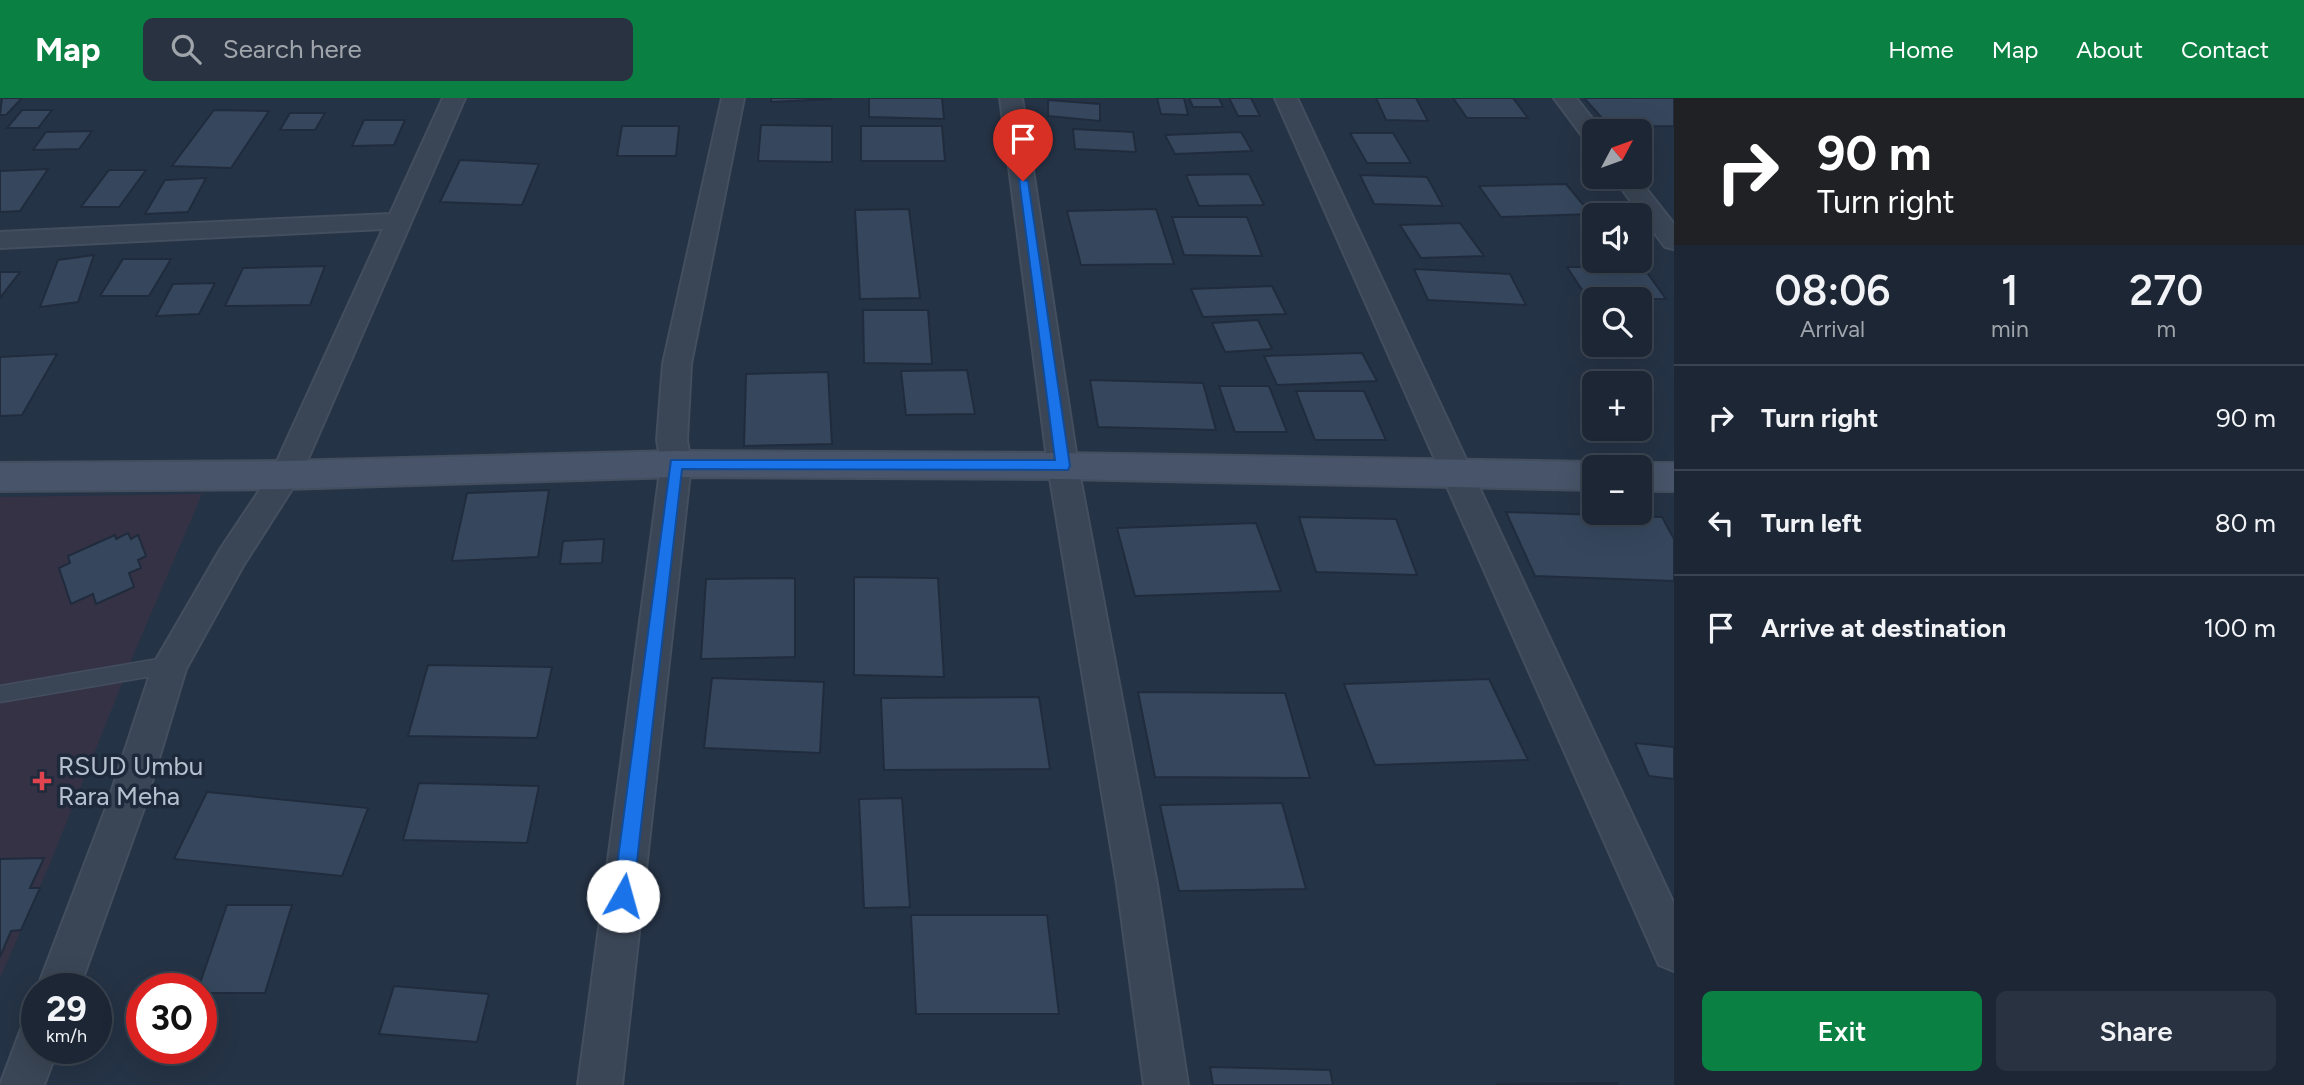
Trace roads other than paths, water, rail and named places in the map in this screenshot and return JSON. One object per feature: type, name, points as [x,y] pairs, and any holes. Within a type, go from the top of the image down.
[{"type":"street","points":[[64,973],[125,808],[170,665],[232,557],[286,475],[454,98]]},
{"type":"street","points":[[600,1085],[676,464],[672,440],[677,364],[733,98]]},
{"type":"street","points":[[1011,98],[1063,466],[1137,884],[1166,1085]]},
{"type":"street","points":[[1286,98],[1674,950]]},
{"type":"street","points":[[1565,98],[1582,120]]},
{"type":"street","points":[[1634,189],[1674,242]]},
{"type":"street","points":[[0,240],[400,221]]},
{"type":"street","points":[[0,477],[286,475],[676,464],[1063,466],[1582,476]]},
{"type":"street","points":[[1652,477],[1674,477]]},
{"type":"street","points":[[22,1085],[30,1064]]},
{"type":"lane","points":[[0,694],[170,665]]},
{"type":"place","name":"RSUD Umbu Rara Meha","points":[[42,781]]}]
